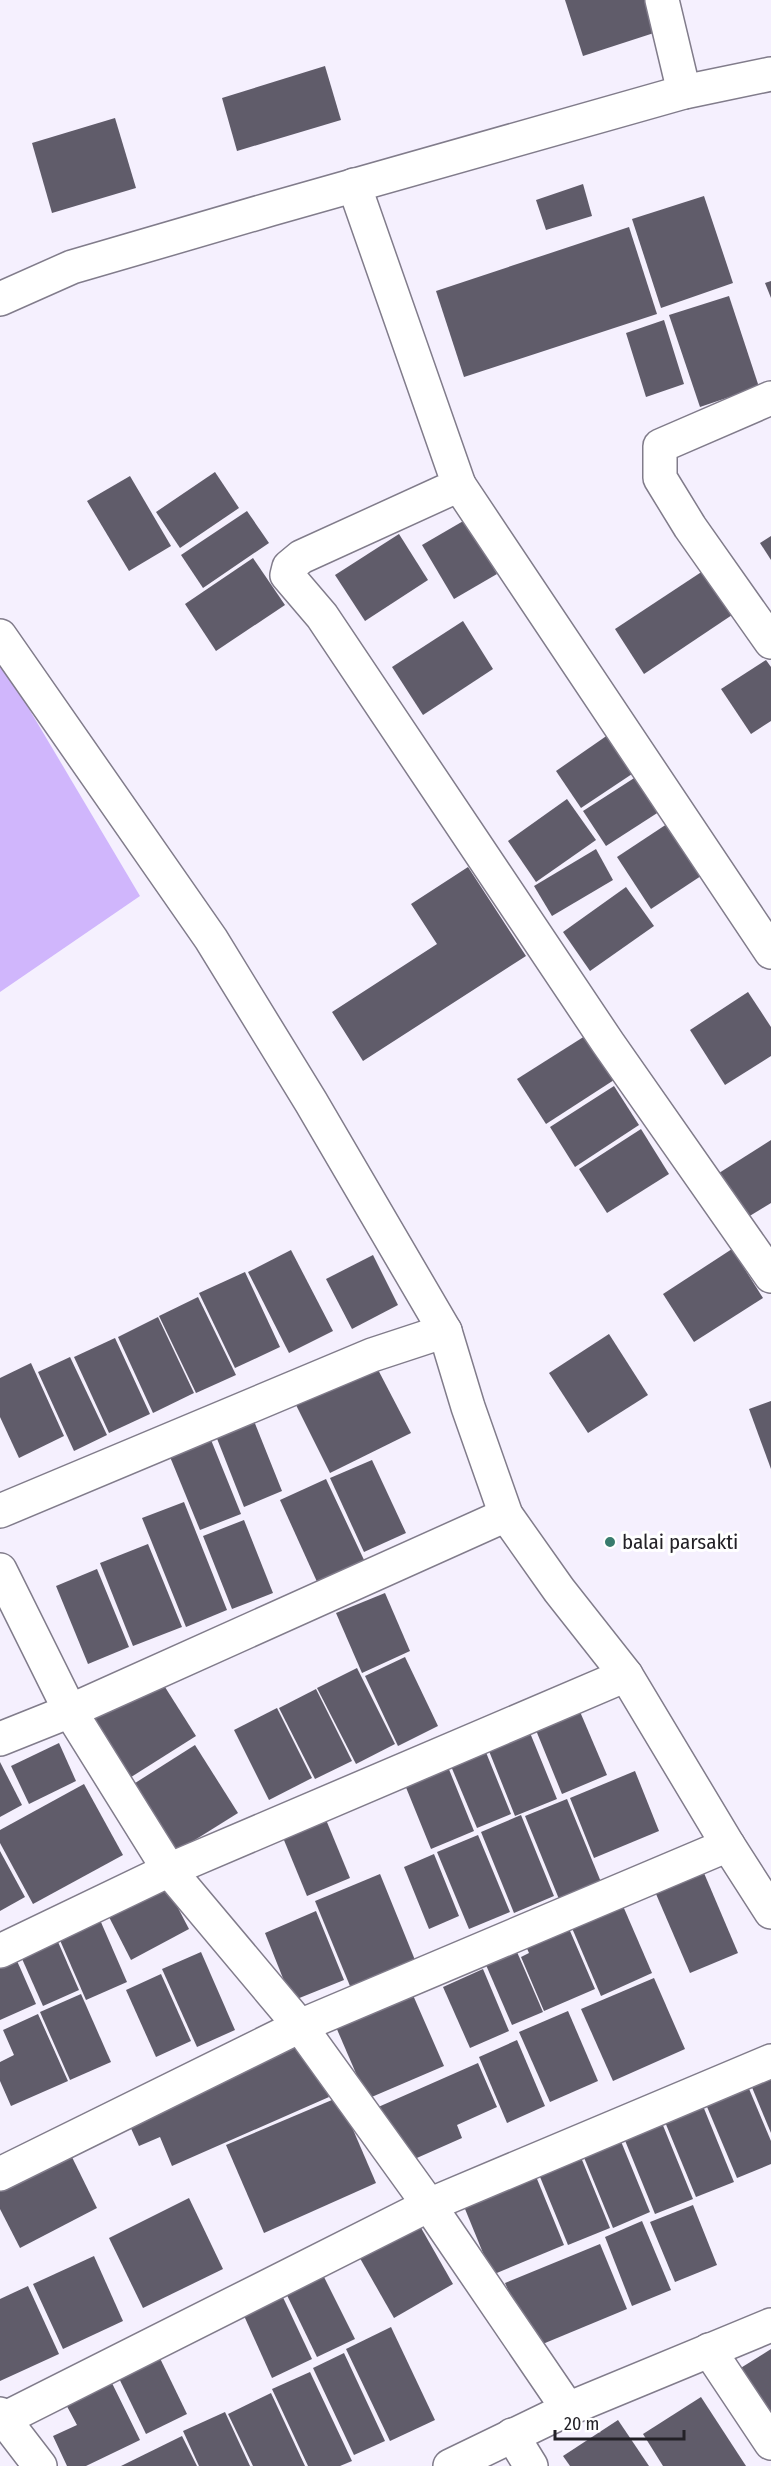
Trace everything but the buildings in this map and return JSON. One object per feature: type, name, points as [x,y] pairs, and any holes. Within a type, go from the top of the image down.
[{"type":"street","points":[[662,0],[684,92]]},
{"type":"street","points":[[3,287],[684,92],[771,74]]},
{"type":"street","points":[[354,185],[459,485],[771,952]]},
{"type":"street","points":[[771,398],[660,446],[660,478],[690,527],[771,642]]},
{"type":"street","points":[[459,485],[301,557],[289,567],[287,575],[322,616],[602,1033],[771,1276]]},
{"type":"street","points":[[0,636],[211,939],[311,1102],[445,1331],[468,1407],[506,1515],[559,1590],[626,1675],[771,1912]]},
{"type":"street","points":[[0,1511],[372,1355],[445,1331]]},
{"type":"street","points":[[0,1739],[70,1711],[506,1515]]},
{"type":"street","points":[[0,1570],[70,1711],[169,1870],[300,2026],[429,2205],[568,2409]]},
{"type":"street","points":[[0,1951],[169,1870],[626,1675]]},
{"type":"street","points":[[0,2174],[300,2026],[728,1845]]},
{"type":"street","points":[[40,2466],[1,2418],[429,2205],[771,2061]]},
{"type":"street","points":[[450,2466],[568,2409],[771,2325]]},
{"type":"street","points":[[709,2350],[771,2443]]},
{"type":"street","points":[[512,2435],[531,2466]]},
{"type":"shaded area","points":[[0,660],[140,896],[0,992]]},
{"type":"place","name":"balai parsakti","points":[[610,1542]]}]
